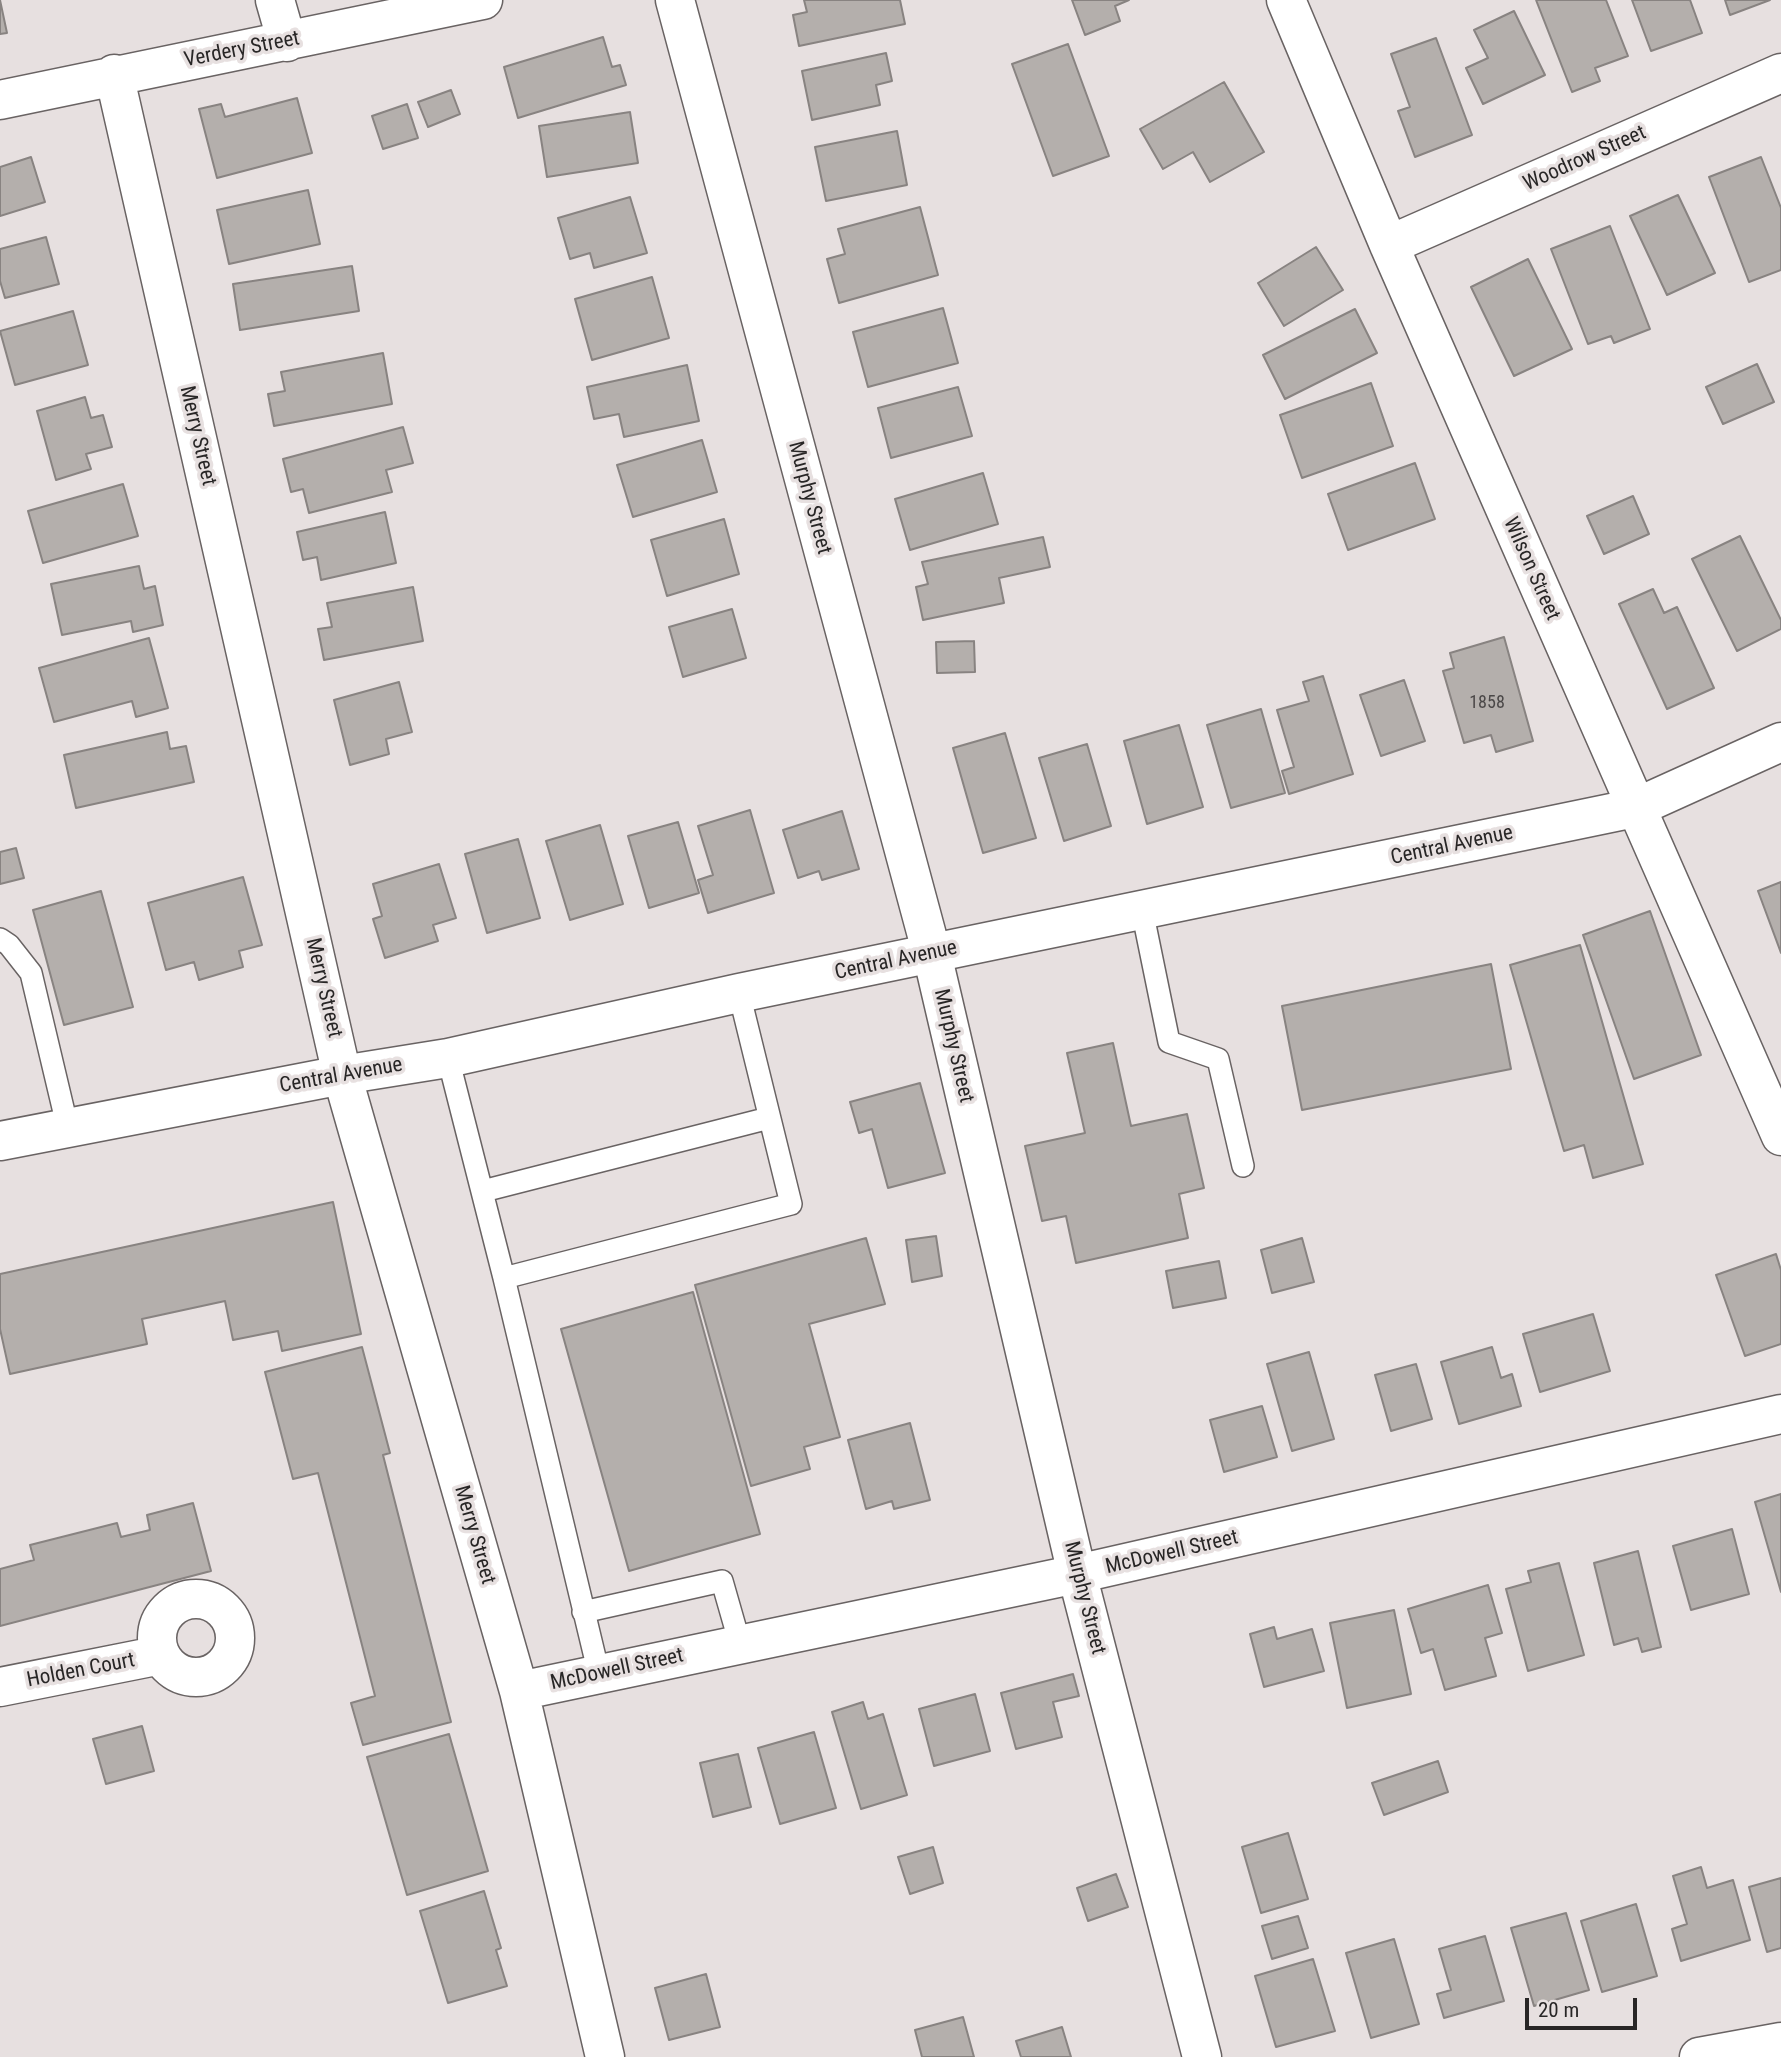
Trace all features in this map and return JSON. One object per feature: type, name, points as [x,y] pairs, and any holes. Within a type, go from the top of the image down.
[{"type":"street","points":[[275,0],[287,42]]},
{"type":"street","name":"Verdery Street","points":[[0,100],[114,74],[287,42],[483,0]]},
{"type":"street","name":"Murphy Street","points":[[675,0],[932,954],[1077,1574],[1202,2057]]},
{"type":"street","name":"Wilson Street","points":[[1286,0],[1389,245],[1781,1136]]},
{"type":"street","name":"Woodrow Street","points":[[1389,245],[1781,73]]},
{"type":"street","name":"Merry Street","points":[[114,74],[342,1075],[519,1691],[605,2057]]},
{"type":"street","name":"Central Avenue","points":[[0,1141],[342,1075],[448,1058],[739,993],[1635,808],[1781,742]]},
{"type":"street","name":"McDowell Street","points":[[519,1691],[1077,1574],[1781,1414]]},
{"type":"street","name":"Holden Court","points":[[0,1687],[161,1656]]},
{"type":"street","points":[[1699,2057],[1781,2042]]},
{"type":"lane","points":[[1142,910],[1169,1042],[1218,1059],[1243,1166]]},
{"type":"lane","points":[[0,939],[31,973],[68,1129]]},
{"type":"lane","points":[[504,1278],[790,1204],[739,993]]},
{"type":"lane","points":[[448,1058],[483,1191],[598,1674]]},
{"type":"lane","points":[[483,1191],[769,1118]]},
{"type":"lane","points":[[583,1612],[722,1581],[740,1644]]},
{"type":"building","points":[[0,0],[7,33],[0,34]]},
{"type":"building","points":[[804,0],[900,0],[905,24],[799,46],[793,15],[807,12]]},
{"type":"building","points":[[1072,0],[1129,0],[1115,6],[1120,21],[1085,35]]},
{"type":"building","points":[[1536,0],[1606,0],[1628,56],[1595,68],[1600,81],[1572,92]]},
{"type":"building","points":[[1632,0],[1690,0],[1702,33],[1651,51]]},
{"type":"building","points":[[1725,0],[1770,0],[1730,15]]},
{"type":"building","points":[[1514,11],[1545,75],[1483,104],[1466,68],[1488,58],[1474,30]]},
{"type":"building","points":[[603,37],[612,67],[620,65],[626,85],[518,118],[504,67]]},
{"type":"building","points":[[1436,38],[1472,135],[1415,157],[1398,111],[1410,107],[1391,54]]},
{"type":"building","points":[[1068,44],[1109,156],[1053,176],[1012,64]]},
{"type":"building","points":[[886,53],[892,81],[876,85],[880,105],[812,120],[802,71]]},
{"type":"building","points":[[1224,82],[1264,152],[1210,182],[1193,152],[1163,169],[1140,129]]},
{"type":"building","points":[[451,90],[460,114],[428,127],[418,102]]},
{"type":"building","points":[[297,98],[312,153],[217,178],[199,109],[221,104],[225,117]]},
{"type":"building","points":[[407,104],[418,138],[383,149],[372,116]]},
{"type":"building","points":[[630,112],[638,163],[547,177],[539,126]]},
{"type":"building","points":[[897,131],[907,185],[826,201],[815,147]]},
{"type":"building","points":[[31,157],[45,202],[0,216],[0,167]]},
{"type":"building","points":[[1761,157],[1781,208],[1781,270],[1749,282],[1709,177]]},
{"type":"building","points":[[308,190],[320,244],[229,264],[217,210]]},
{"type":"building","points":[[1678,195],[1715,273],[1667,295],[1630,216]]},
{"type":"building","points":[[630,197],[647,253],[594,268],[590,253],[570,259],[558,218]]},
{"type":"building","points":[[920,207],[938,275],[839,303],[827,259],[845,254],[838,229]]},
{"type":"building","points":[[1610,226],[1650,329],[1614,343],[1611,336],[1588,344],[1551,249]]},
{"type":"building","points":[[46,237],[59,284],[5,298],[0,281],[0,249]]},
{"type":"building","points":[[1316,247],[1343,290],[1284,326],[1258,283]]},
{"type":"building","points":[[1528,259],[1572,349],[1514,376],[1471,287]]},
{"type":"building","points":[[352,266],[359,311],[240,330],[233,284]]},
{"type":"building","points":[[652,277],[669,338],[592,360],[575,299]]},
{"type":"building","points":[[943,308],[958,363],[868,387],[853,332]]},
{"type":"building","points":[[1355,309],[1377,353],[1285,399],[1263,355]]},
{"type":"building","points":[[73,311],[88,365],[15,385],[0,331]]},
{"type":"building","points":[[383,353],[392,404],[274,426],[268,394],[285,391],[281,372]]},
{"type":"building","points":[[1757,364],[1774,402],[1723,424],[1706,387]]},
{"type":"building","points":[[687,365],[699,421],[624,437],[619,414],[594,419],[587,387]]},
{"type":"building","points":[[1371,383],[1393,446],[1302,478],[1280,415]]},
{"type":"building","points":[[958,387],[972,436],[891,458],[878,408]]},
{"type":"building","points":[[85,397],[91,418],[103,415],[112,447],[86,454],[91,469],[56,480],[37,411]]},
{"type":"building","points":[[403,427],[413,463],[386,470],[392,492],[309,513],[303,489],[291,492],[283,459]]},
{"type":"building","points":[[702,440],[717,492],[633,517],[617,465]]},
{"type":"building","points":[[1415,463],[1435,519],[1348,550],[1328,494]]},
{"type":"building","points":[[983,473],[998,524],[910,550],[895,499]]},
{"type":"building","points":[[123,484],[138,536],[43,563],[28,511]]},
{"type":"building","points":[[1633,496],[1649,534],[1604,554],[1587,516]]},
{"type":"building","points":[[385,512],[396,563],[321,580],[317,557],[303,560],[297,532]]},
{"type":"building","points":[[724,519],[739,574],[667,596],[651,540]]},
{"type":"building","points":[[1740,536],[1781,620],[1781,629],[1737,651],[1692,559]]},
{"type":"building","points":[[1043,537],[1050,567],[999,578],[1004,603],[923,620],[916,587],[928,584],[922,562]]},
{"type":"building","points":[[139,566],[144,589],[155,586],[163,625],[133,632],[131,621],[62,635],[51,584]]},
{"type":"building","points":[[413,587],[423,641],[324,660],[318,629],[332,627],[327,603]]},
{"type":"building","points":[[1653,589],[1664,613],[1677,607],[1714,688],[1667,709],[1619,604]]},
{"type":"building","points":[[732,609],[746,658],[683,677],[669,627]]},
{"type":"building","points":[[1504,637],[1533,741],[1496,752],[1491,735],[1464,743],[1443,671],[1454,668],[1450,653]]},
{"type":"building","points":[[149,638],[168,708],[136,717],[132,701],[54,722],[39,668]]},
{"type":"building","points":[[974,641],[975,672],[937,673],[936,642]]},
{"type":"building","points":[[1323,676],[1353,774],[1289,794],[1282,771],[1294,767],[1277,710],[1309,701],[1303,682]]},
{"type":"building","points":[[1404,680],[1425,741],[1381,756],[1360,695]]},
{"type":"building","points":[[399,682],[412,732],[386,739],[389,754],[350,765],[334,700]]},
{"type":"building","points":[[1261,709],[1285,793],[1231,808],[1207,725]]},
{"type":"building","points":[[1179,725],[1203,807],[1147,824],[1124,741]]},
{"type":"building","points":[[167,732],[170,749],[186,746],[194,782],[76,808],[64,755]]},
{"type":"building","points":[[1005,733],[1036,838],[983,853],[953,748]]},
{"type":"building","points":[[1087,744],[1111,826],[1064,841],[1039,758]]},
{"type":"building","points":[[750,810],[774,893],[708,913],[698,880],[713,875],[698,826]]},
{"type":"building","points":[[842,811],[859,869],[822,880],[819,871],[798,878],[783,830]]},
{"type":"building","points":[[678,822],[699,893],[649,908],[628,836]]},
{"type":"building","points":[[600,825],[623,904],[570,920],[546,841]]},
{"type":"building","points":[[518,839],[540,918],[487,933],[465,854]]},
{"type":"building","points":[[16,848],[24,878],[0,884],[0,852]]},
{"type":"building","points":[[439,864],[456,918],[433,925],[438,941],[385,958],[373,919],[382,916],[373,884]]},
{"type":"building","points":[[243,877],[262,945],[239,951],[243,967],[199,980],[194,962],[166,970],[148,903]]},
{"type":"building","points":[[1781,882],[1781,953],[1758,891]]},
{"type":"building","points":[[101,891],[133,1007],[64,1025],[33,910]]},
{"type":"building","points":[[1650,911],[1701,1055],[1634,1079],[1583,935]]},
{"type":"building","points":[[1580,945],[1643,1164],[1593,1178],[1584,1145],[1564,1151],[1510,965]]},
{"type":"building","points":[[1491,964],[1511,1069],[1302,1110],[1282,1006]]},
{"type":"building","points":[[1113,1043],[1131,1126],[1187,1114],[1204,1188],[1179,1194],[1188,1238],[1076,1263],[1066,1216],[1042,1221],[1025,1146],[1085,1133],[1067,1053]]},
{"type":"building","points":[[920,1083],[945,1173],[888,1188],[872,1129],[859,1133],[850,1102]]},
{"type":"building","points":[[333,1202],[361,1334],[282,1351],[278,1331],[233,1340],[225,1301],[142,1319],[147,1344],[10,1374],[0,1329],[0,1274]]},
{"type":"building","points":[[936,1236],[942,1276],[912,1282],[906,1240]]},
{"type":"building","points":[[866,1238],[885,1304],[809,1324],[840,1437],[804,1447],[810,1469],[751,1486],[695,1285]]},
{"type":"building","points":[[1302,1238],[1314,1282],[1272,1293],[1261,1250]]},
{"type":"building","points":[[1776,1254],[1781,1270],[1781,1344],[1745,1356],[1716,1275]]},
{"type":"building","points":[[1219,1261],[1226,1298],[1173,1308],[1166,1271]]},
{"type":"building","points":[[693,1292],[760,1534],[629,1571],[561,1329]]},
{"type":"building","points":[[1593,1314],[1610,1371],[1540,1392],[1523,1334]]},
{"type":"building","points":[[362,1347],[390,1453],[383,1455],[451,1722],[363,1745],[351,1703],[375,1696],[318,1473],[293,1479],[265,1372]]},
{"type":"building","points":[[1492,1347],[1501,1378],[1512,1374],[1521,1406],[1459,1424],[1441,1362]]},
{"type":"building","points":[[1309,1352],[1334,1439],[1292,1451],[1267,1364]]},
{"type":"building","points":[[1416,1364],[1432,1419],[1391,1431],[1375,1375]]},
{"type":"building","points":[[1262,1406],[1277,1457],[1224,1472],[1210,1420]]},
{"type":"building","points":[[910,1423],[930,1500],[894,1509],[892,1501],[866,1509],[848,1440]]},
{"type":"building","points":[[1781,1494],[1781,1592],[1755,1502]]},
{"type":"building","points":[[193,1503],[211,1571],[0,1626],[0,1569],[34,1560],[30,1545],[117,1523],[121,1537],[150,1530],[147,1515]]},
{"type":"building","points":[[1732,1529],[1749,1594],[1691,1610],[1673,1546]]},
{"type":"building","points":[[1638,1551],[1661,1647],[1642,1652],[1638,1638],[1614,1645],[1594,1563]]},
{"type":"building","points":[[1559,1563],[1584,1655],[1528,1671],[1506,1589],[1531,1582],[1528,1571]]},
{"type":"building","points":[[1488,1585],[1502,1633],[1485,1638],[1496,1676],[1445,1690],[1433,1649],[1421,1653],[1408,1609]]},
{"type":"building","points":[[1394,1610],[1411,1694],[1347,1708],[1330,1623]]},
{"type":"building","points":[[1274,1627],[1277,1639],[1312,1629],[1324,1671],[1264,1687],[1250,1634]]},
{"type":"building","points":[[1073,1674],[1079,1696],[1053,1702],[1062,1737],[1016,1749],[1001,1693]]},
{"type":"building","points":[[975,1694],[990,1751],[934,1766],[919,1709]]},
{"type":"building","points":[[863,1702],[868,1719],[883,1714],[907,1795],[861,1809],[832,1712]]},
{"type":"building","points":[[142,1726],[154,1771],[106,1784],[93,1739]]},
{"type":"building","points":[[814,1732],[836,1808],[780,1824],[758,1748]]},
{"type":"building","points":[[449,1734],[488,1871],[407,1895],[367,1757]]},
{"type":"building","points":[[738,1754],[751,1807],[713,1817],[700,1763]]},
{"type":"building","points":[[1438,1761],[1448,1792],[1384,1815],[1372,1783]]},
{"type":"building","points":[[1288,1833],[1308,1899],[1261,1913],[1242,1847]]},
{"type":"building","points":[[933,1847],[943,1883],[910,1894],[898,1857]]},
{"type":"building","points":[[1701,1867],[1707,1888],[1733,1880],[1750,1940],[1681,1961],[1672,1929],[1687,1924],[1673,1876]]},
{"type":"building","points":[[1116,1874],[1128,1907],[1088,1921],[1077,1888]]},
{"type":"building","points":[[1781,1878],[1781,1948],[1767,1952],[1749,1887]]},
{"type":"building","points":[[484,1891],[501,1948],[496,1950],[507,1986],[448,2003],[420,1911]]},
{"type":"building","points":[[1636,1904],[1657,1976],[1602,1992],[1581,1921]]},
{"type":"building","points":[[1566,1913],[1589,1990],[1534,2006],[1511,1928]]},
{"type":"building","points":[[1298,1916],[1308,1948],[1272,1959],[1262,1926]]},
{"type":"building","points":[[1485,1936],[1504,2001],[1444,2018],[1437,1994],[1451,1990],[1439,1949]]},
{"type":"building","points":[[1394,1939],[1419,2024],[1371,2038],[1346,1953]]},
{"type":"building","points":[[1313,1959],[1335,2031],[1276,2047],[1255,1976]]},
{"type":"building","points":[[706,1974],[720,2027],[669,2040],[655,1988]]},
{"type":"building","points":[[963,2017],[974,2057],[922,2057],[915,2030]]},
{"type":"building","points":[[1062,2027],[1071,2057],[1021,2057],[1016,2041]]}]
